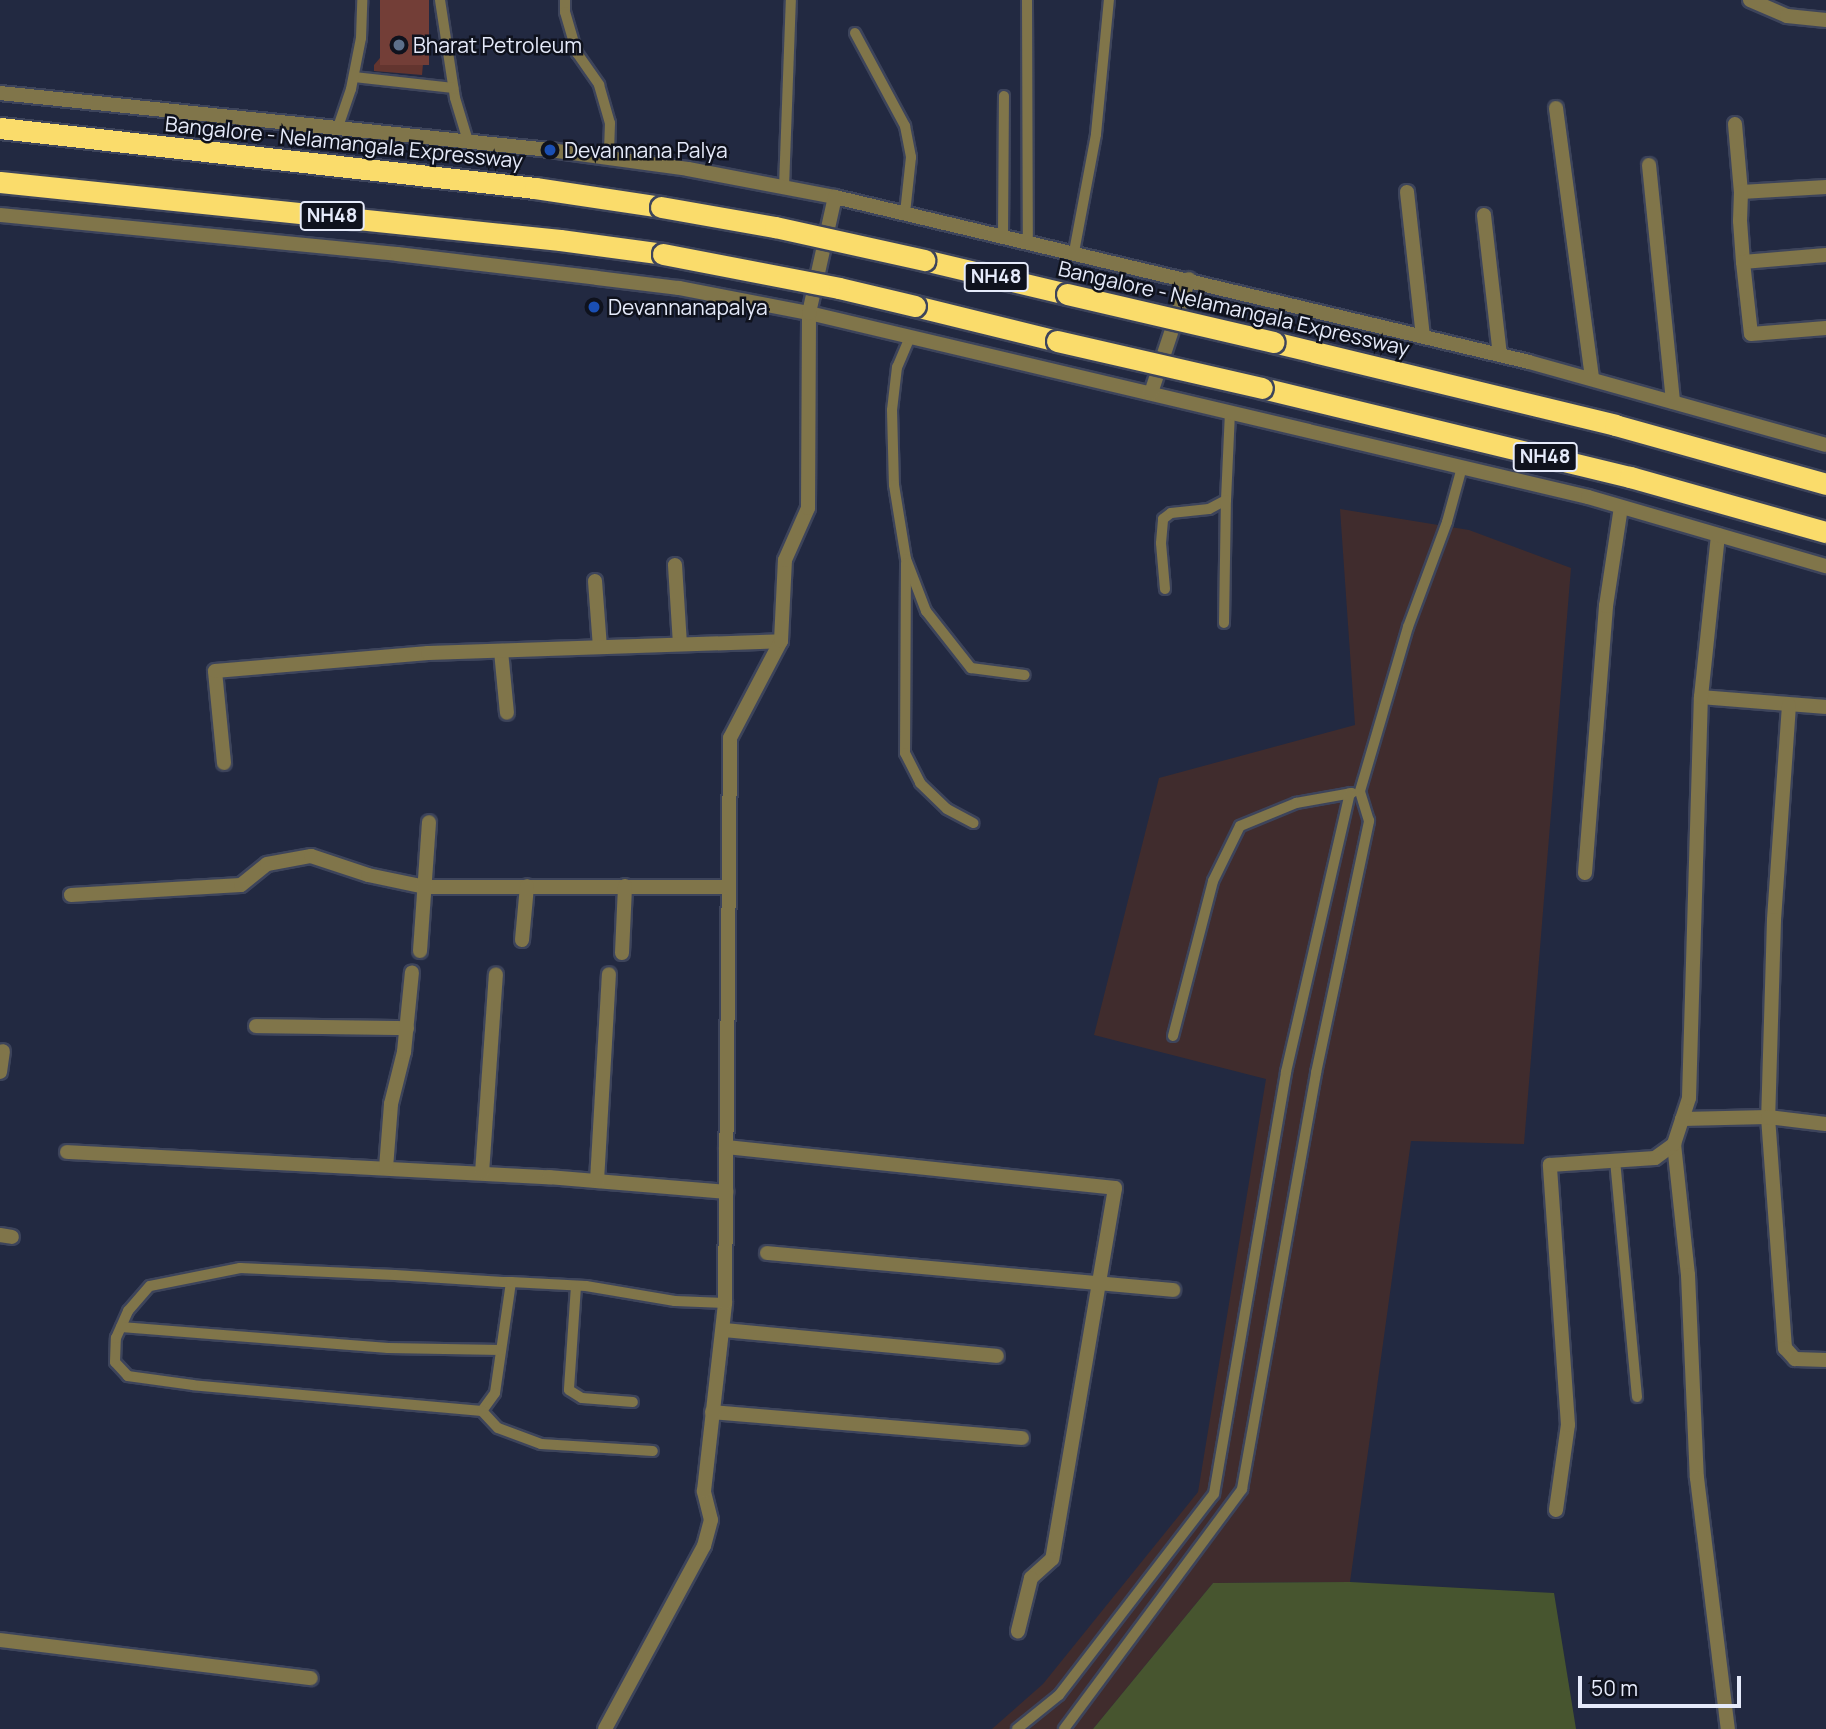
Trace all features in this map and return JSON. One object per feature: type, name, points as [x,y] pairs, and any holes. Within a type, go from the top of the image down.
[{"type":"highway","name":"Bangalore - Nelamangala Expressway","points":[[0,128],[535,188],[775,227],[870,247],[1615,425],[1826,484]]},
{"type":"highway","name":"NH48","points":[[0,182],[561,240],[743,269],[851,291],[1577,464],[1826,532]]},
{"type":"street","points":[[1750,0],[1787,16],[1826,20]]},
{"type":"street","points":[[0,93],[468,141],[609,159],[784,187],[1074,252],[1500,355],[1826,445]]},
{"type":"street","points":[[1556,108],[1592,379]]},
{"type":"street","points":[[1735,124],[1743,262],[1751,334],[1826,328]]},
{"type":"street","points":[[1649,165],[1673,402]]},
{"type":"street","points":[[1741,192],[1826,187]]},
{"type":"street","points":[[1407,192],[1423,336]]},
{"type":"street","points":[[605,1729],[704,1546],[711,1520],[704,1491],[725,1303],[730,738],[781,641],[785,560],[808,508],[809,313],[835,197]]},
{"type":"street","points":[[0,215],[397,254],[679,288],[809,313],[1462,467],[1621,507],[1826,566]]},
{"type":"street","points":[[1484,215],[1500,355]]},
{"type":"street","points":[[1743,262],[1826,255]]},
{"type":"street","points":[[1151,393],[1189,279]]},
{"type":"street","points":[[1585,873],[1606,606],[1621,507]]},
{"type":"street","points":[[1718,535],[1701,697],[1689,1098],[1674,1144],[1688,1275],[1698,1478],[1728,1729]]},
{"type":"street","points":[[675,565],[680,644]]},
{"type":"street","points":[[595,581],[600,647]]},
{"type":"street","points":[[224,763],[215,671],[428,653],[781,641]]},
{"type":"street","points":[[501,651],[507,713]]},
{"type":"street","points":[[1701,697],[1826,707]]},
{"type":"street","points":[[1789,705],[1774,920],[1768,1117],[1785,1348],[1795,1359],[1826,1360]]},
{"type":"street","points":[[420,951],[429,822]]},
{"type":"street","points":[[71,895],[241,885],[267,863],[311,856],[369,875],[425,887],[729,887]]},
{"type":"street","points":[[522,940],[527,886]]},
{"type":"street","points":[[622,953],[625,886]]},
{"type":"street","points":[[386,1168],[391,1104],[402,1063],[412,972]]},
{"type":"street","points":[[482,1173],[496,974]]},
{"type":"street","points":[[597,1181],[610,974]]},
{"type":"street","points":[[256,1026],[407,1028]]},
{"type":"street","points":[[0,1072],[3,1051]]},
{"type":"street","points":[[1682,1119],[1768,1117],[1826,1124]]},
{"type":"street","points":[[1556,1510],[1568,1425],[1550,1165],[1655,1158],[1674,1144]]},
{"type":"street","points":[[726,1147],[1115,1188],[1052,1559],[1031,1578],[1018,1631]]},
{"type":"street","points":[[67,1152],[482,1173],[726,1192]]},
{"type":"street","points":[[767,1252],[1173,1290]]},
{"type":"street","points":[[723,1330],[997,1356]]},
{"type":"street","points":[[712,1412],[1022,1438]]},
{"type":"street","points":[[0,1640],[311,1678]]},
{"type":"lane","points":[[338,127],[354,77],[361,38],[362,0]]},
{"type":"lane","points":[[440,0],[453,88],[468,141]]},
{"type":"lane","points":[[565,0],[565,12],[577,53],[599,85],[610,123],[609,159]]},
{"type":"lane","points":[[784,187],[791,0]]},
{"type":"lane","points":[[1027,0],[1028,242]]},
{"type":"lane","points":[[1074,252],[1096,134],[1109,0]]},
{"type":"lane","points":[[855,33],[905,126],[911,157],[905,213]]},
{"type":"lane","points":[[354,77],[453,88]]},
{"type":"lane","points":[[1003,236],[1004,96]]},
{"type":"lane","points":[[910,337],[897,367],[892,410],[894,485],[906,559],[905,753],[920,783],[947,808],[973,823]]},
{"type":"lane","points":[[1224,623],[1230,412]]},
{"type":"lane","points":[[1017,1729],[1059,1695],[1214,1494],[1286,1072],[1355,792],[1408,627],[1447,522],[1462,467]]},
{"type":"lane","points":[[1165,589],[1161,543],[1163,519],[1171,513],[1209,509],[1226,500]]},
{"type":"lane","points":[[906,559],[926,611],[971,668],[1025,675]]},
{"type":"lane","points":[[1173,1036],[1213,881],[1240,826],[1296,803],[1355,792]]},
{"type":"lane","points":[[1064,1729],[1242,1489],[1316,1073],[1369,821],[1355,792]]},
{"type":"lane","points":[[1615,1160],[1637,1397]]},
{"type":"lane","points":[[653,1451],[541,1444],[498,1428],[482,1411],[128,1376],[116,1363],[116,1338],[128,1311],[150,1286],[240,1268],[576,1286],[675,1301],[725,1303]]},
{"type":"lane","points":[[482,1411],[495,1393],[511,1282]]},
{"type":"lane","points":[[576,1286],[569,1390],[582,1398],[633,1402]]},
{"type":"lane","points":[[121,1327],[388,1348],[501,1350]]},
{"type":"shaded area","points":[[1340,509],[1469,530],[1571,568],[1524,1144],[1411,1141],[1350,1582],[1213,1583],[1093,1729],[992,1729],[1043,1684],[1198,1492],[1266,1079],[1094,1035],[1159,778],[1355,725]]},
{"type":"green space","points":[[1350,1582],[1554,1593],[1576,1729],[1093,1729],[1213,1583]]},
{"type":"building","points":[[380,0],[429,0],[429,65],[380,65]]},
{"type":"place","name":"Bharat Petroleum","points":[[399,45]]},
{"type":"place","name":"Devannana Palya","points":[[550,150]]},
{"type":"place","name":"Devannanapalya","points":[[594,307]]}]
